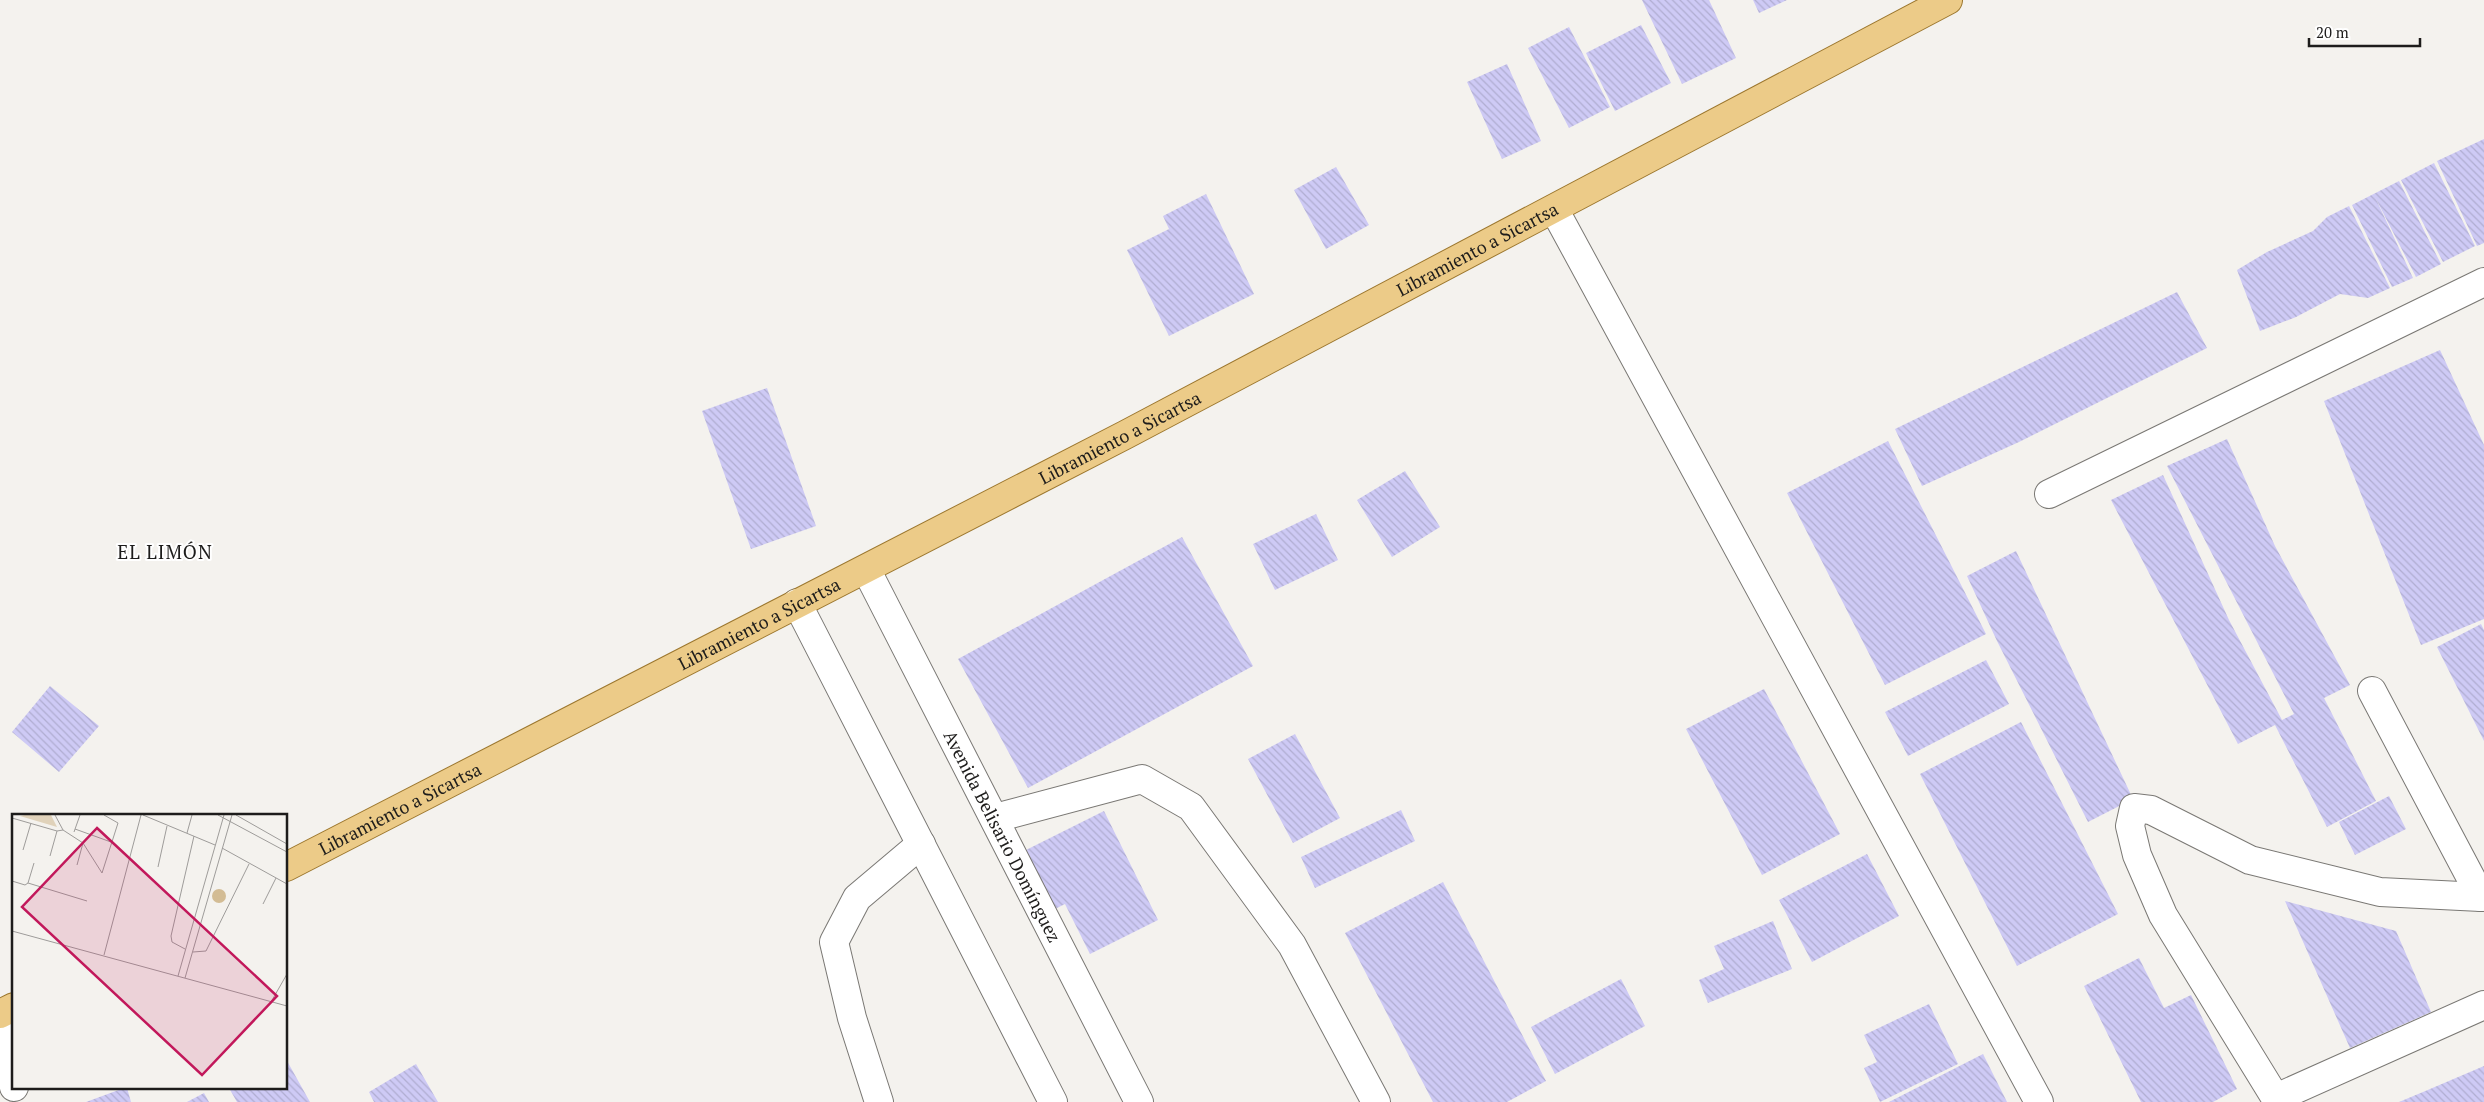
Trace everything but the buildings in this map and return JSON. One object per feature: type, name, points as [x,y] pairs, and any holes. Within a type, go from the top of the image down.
[{"type":"main road","name":"Libramiento a Sicartsa","points":[[288,866],[866,569],[1554,209],[1948,0]]},
{"type":"main road","points":[[0,1014],[12,1008]]},
{"type":"street","points":[[1554,209],[2039,1102]]},
{"type":"street","points":[[2049,494],[2484,282]]},
{"type":"street","name":"Avenida Belisario Domínguez","points":[[866,569],[1139,1102]]},
{"type":"street","points":[[797,603],[1053,1102]]},
{"type":"street","points":[[2372,691],[2482,897]]},
{"type":"street","points":[[995,818],[1142,779],[1190,807],[1292,944],[1376,1102]]},
{"type":"street","points":[[2482,897],[2380,892],[2250,860],[2151,810],[2134,808],[2130,826],[2137,855],[2163,915],[2277,1100],[2484,1005]]},
{"type":"street","points":[[879,1102],[852,1018],[834,942],[857,898],[920,844]]},
{"type":"street","points":[[0,1032],[12,1079]]},
{"type":"district","name":"EL LIMÓN","points":[[165,551]]}]
